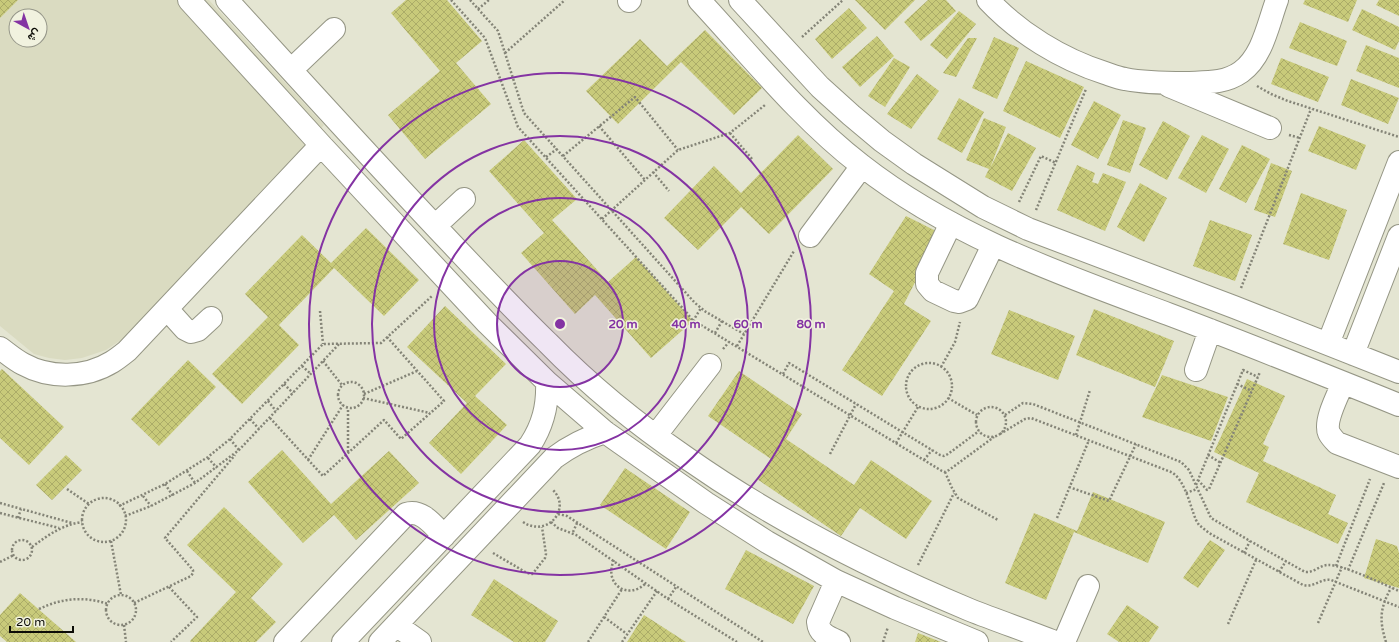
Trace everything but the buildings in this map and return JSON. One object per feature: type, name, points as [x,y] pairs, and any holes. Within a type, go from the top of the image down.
[{"type":"street","points":[[189,0],[321,145],[487,323],[547,382],[605,432],[706,503],[767,542],[836,581],[895,608],[978,642]]},
{"type":"street","points":[[227,0],[435,226],[549,344],[593,385],[656,435],[687,459],[736,491],[843,551],[909,583],[1042,640]]},
{"type":"street","points":[[699,0],[783,92],[833,142],[862,166],[891,186],[951,223],[993,245],[1044,268],[1210,330],[1399,404]]},
{"type":"street","points":[[740,0],[820,87],[851,115],[882,141],[914,164],[983,208],[1019,225],[1059,241],[1234,307],[1399,372]]},
{"type":"street","points":[[988,0],[1016,25],[1040,43],[1067,58],[1094,70],[1124,79],[1161,83],[1214,82],[1223,80],[1241,71],[1250,63],[1257,53],[1277,0]]},
{"type":"street","points":[[291,70],[334,29]]},
{"type":"street","points":[[1161,83],[1270,128]]},
{"type":"street","points":[[0,348],[22,364],[40,371],[58,375],[77,374],[95,370],[112,362],[127,351],[321,145]]},
{"type":"street","points":[[1328,344],[1399,162]]},
{"type":"street","points":[[810,236],[862,166]]},
{"type":"street","points":[[435,226],[464,199]]},
{"type":"street","points":[[951,223],[927,273],[927,284],[933,291],[954,301],[963,301],[969,296],[993,245]]},
{"type":"street","points":[[1353,354],[1399,236]]},
{"type":"street","points":[[1044,268],[1059,241]]},
{"type":"street","points":[[167,309],[185,329],[191,332],[198,330],[211,318]]},
{"type":"street","points":[[1196,370],[1210,330]]},
{"type":"street","points":[[656,435],[710,365]]},
{"type":"street","points":[[343,642],[530,445],[543,421],[546,409],[547,382]]},
{"type":"street","points":[[1343,382],[1328,420],[1329,433],[1337,443],[1390,463]]},
{"type":"street","points":[[380,642],[554,458],[570,446],[605,432]]},
{"type":"street","points":[[511,466],[534,478]]},
{"type":"street","points":[[285,642],[406,514],[412,512],[423,516],[444,536]]},
{"type":"street","points":[[836,581],[818,622],[818,627],[826,636],[839,642]]},
{"type":"street","points":[[1064,642],[1088,586]]},
{"type":"street","points":[[396,625],[420,642]]},
{"type":"path","points":[[451,0],[485,38],[518,127],[602,218],[693,321],[946,472],[954,493],[958,498],[998,520]]},
{"type":"path","points":[[470,0],[498,32],[524,113],[701,308],[744,334]]},
{"type":"path","points":[[478,9],[489,0]]},
{"type":"path","points":[[506,53],[565,0]]},
{"type":"path","points":[[787,50],[843,0]]},
{"type":"path","points":[[1019,225],[1056,163],[1094,70]]},
{"type":"path","points":[[1241,71],[1255,84],[1271,94],[1399,137]]},
{"type":"path","points":[[602,218],[678,150],[730,133],[783,92]]},
{"type":"path","points":[[563,156],[635,97],[678,150]]},
{"type":"path","points":[[1234,307],[1312,109]]},
{"type":"path","points":[[599,126],[645,180]]},
{"type":"path","points":[[730,133],[752,159]]},
{"type":"path","points":[[546,157],[557,149]]},
{"type":"path","points":[[1019,225],[1041,156],[1056,163]]},
{"type":"path","points":[[653,172],[669,191]]},
{"type":"path","points":[[737,346],[792,254],[797,247],[810,236]]},
{"type":"path","points":[[120,506],[143,496],[187,471],[230,440],[323,344],[381,342],[448,281]]},
{"type":"path","points":[[941,367],[955,342],[963,301]]},
{"type":"path","points":[[693,321],[701,308]]},
{"type":"path","points":[[320,311],[323,344]]},
{"type":"path","points":[[715,333],[722,321]]},
{"type":"path","points":[[270,418],[323,476],[384,420],[401,439],[444,401],[387,337]]},
{"type":"path","points":[[134,603],[193,574],[194,570],[165,538],[239,450],[339,344]]},
{"type":"path","points":[[1198,480],[1208,490],[1268,353]]},
{"type":"path","points":[[323,361],[342,385]]},
{"type":"path","points":[[782,374],[789,363],[940,455],[944,456],[979,432]]},
{"type":"path","points":[[934,364],[941,367],[950,378],[951,391],[948,398],[938,407],[925,409],[918,407],[908,396],[906,389],[906,382],[909,375],[920,365],[934,364]]},
{"type":"path","points":[[302,366],[311,374]]},
{"type":"path","points":[[1196,485],[1243,370],[1258,377]]},
{"type":"path","points":[[364,394],[417,371]]},
{"type":"path","points":[[347,382],[358,384],[362,388],[364,394],[359,404],[348,408],[339,401],[337,395],[338,390],[347,382]]},
{"type":"path","points":[[284,384],[293,393]]},
{"type":"path","points":[[1237,384],[1252,391]]},
{"type":"path","points":[[1076,435],[1090,390]]},
{"type":"path","points":[[363,398],[430,413]]},
{"type":"path","points":[[948,398],[977,414]]},
{"type":"path","points":[[268,401],[276,411]]},
{"type":"path","points":[[1005,415],[1019,406],[1028,403],[1181,462],[1189,470],[1211,518],[1305,572],[1310,572],[1326,565],[1342,567],[1399,591]]},
{"type":"path","points":[[830,454],[856,404]]},
{"type":"path","points":[[308,460],[343,405]]},
{"type":"path","points":[[994,437],[988,437],[979,432],[976,426],[977,414],[988,406],[1001,410],[1005,415],[1005,428],[1000,434]]},
{"type":"path","points":[[896,443],[918,407]]},
{"type":"path","points":[[348,408],[348,452]]},
{"type":"path","points":[[946,472],[994,437],[1025,419],[1031,418],[1176,474],[1182,482],[1199,525],[1209,533],[1299,583],[1306,586],[1314,585],[1325,580],[1336,581],[1399,606]]},
{"type":"path","points":[[250,419],[259,429]]},
{"type":"path","points":[[230,440],[239,450]]},
{"type":"path","points":[[1056,518],[1089,440]]},
{"type":"path","points":[[1069,487],[1109,501],[1136,444]]},
{"type":"path","points":[[125,516],[173,496],[217,468],[239,450]]},
{"type":"path","points":[[924,460],[932,450]]},
{"type":"path","points":[[1208,456],[1221,463]]},
{"type":"path","points":[[208,457],[217,468]]},
{"type":"path","points":[[1336,566],[1390,463]]},
{"type":"path","points":[[1348,570],[1390,463]]},
{"type":"path","points":[[187,471],[195,483]]},
{"type":"path","points":[[506,508],[525,524],[542,527],[551,522],[558,514],[559,500],[556,493],[534,478]]},
{"type":"path","points":[[165,484],[173,496]]},
{"type":"path","points":[[67,488],[89,504]]},
{"type":"path","points":[[1186,493],[1197,489]]},
{"type":"path","points":[[909,583],[954,493]]},
{"type":"path","points":[[143,496],[151,506]]},
{"type":"path","points":[[100,499],[108,499],[120,506],[125,516],[123,530],[118,536],[103,542],[95,540],[89,536],[84,529],[82,522],[83,514],[89,504],[100,499]]},
{"type":"path","points":[[0,503],[72,523]]},
{"type":"path","points":[[18,518],[22,509]]},
{"type":"path","points":[[0,513],[59,528]]},
{"type":"path","points":[[558,514],[567,516],[763,642]]},
{"type":"path","points":[[32,546],[59,528],[72,523],[82,522]]},
{"type":"path","points":[[551,522],[558,528],[573,532],[668,599],[737,642]]},
{"type":"path","points":[[573,532],[577,523]]},
{"type":"path","points":[[474,543],[527,573],[532,574],[545,558],[546,554],[542,527]]},
{"type":"path","points":[[25,540],[32,546],[32,551],[27,558],[22,560],[14,555],[13,551],[16,542],[25,540]]},
{"type":"path","points":[[111,540],[121,595]]},
{"type":"path","points":[[1244,553],[1250,541]]},
{"type":"path","points":[[0,562],[14,555]]},
{"type":"path","points":[[614,560],[611,566],[611,573],[612,580],[616,586],[629,591],[635,591],[646,583]]},
{"type":"path","points":[[1228,624],[1256,560]]},
{"type":"path","points":[[1279,572],[1286,561]]},
{"type":"path","points":[[1318,623],[1342,567]]},
{"type":"path","points":[[169,587],[197,618],[171,642]]},
{"type":"path","points":[[668,599],[676,587]]},
{"type":"path","points":[[1386,642],[1381,621],[1384,600],[1391,588]]},
{"type":"path","points":[[588,642],[622,589]]},
{"type":"path","points":[[622,642],[657,591]]},
{"type":"path","points":[[121,595],[126,596],[134,603],[136,608],[133,618],[129,622],[119,625],[110,619],[107,614],[108,604],[111,599],[121,595]]},
{"type":"path","points":[[39,609],[50,604],[75,599],[97,601],[108,604]]},
{"type":"path","points":[[604,617],[627,634]]},
{"type":"path","points":[[124,624],[126,642]]},
{"type":"shaded area","points":[[0,0],[209,0],[324,125],[127,336],[106,350],[82,358],[65,360],[34,354],[0,326]]}]
